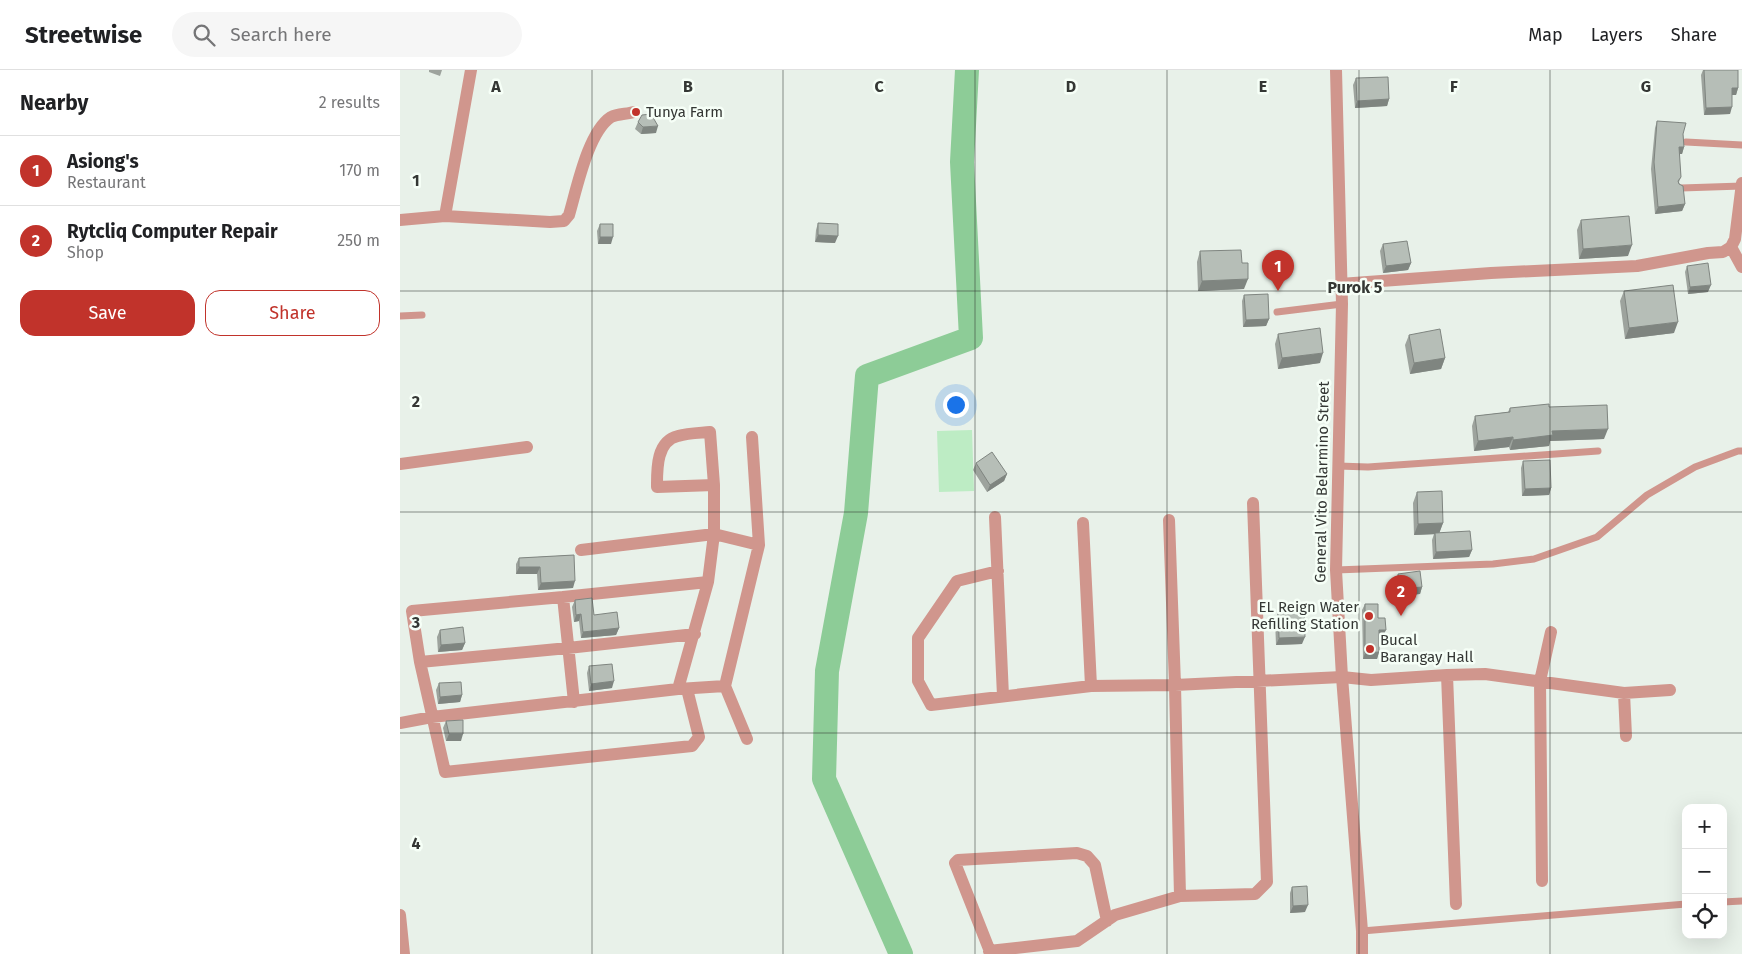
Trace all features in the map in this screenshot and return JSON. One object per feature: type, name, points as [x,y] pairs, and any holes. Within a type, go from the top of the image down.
[{"type":"street","points":[[445,216],[471,70]]},
{"type":"street","name":"General Vito Belarmino Street","points":[[1336,70],[1342,304],[1336,570],[1342,677],[1362,931],[1362,954]]},
{"type":"street","points":[[400,220],[445,216],[550,222],[564,221],[569,215],[592,141],[601,126],[613,116],[634,112]]},
{"type":"street","points":[[1340,284],[1491,273],[1637,266],[1723,252],[1731,247],[1735,239],[1742,184]]},
{"type":"street","points":[[1731,247],[1742,268]]},
{"type":"street","points":[[708,582],[412,611],[420,662],[445,772],[692,746],[700,737],[683,689],[708,582],[714,534],[714,485],[710,432],[676,436],[662,447],[658,464],[657,488],[714,485]]},
{"type":"street","points":[[747,739],[725,686],[759,545],[752,437]]},
{"type":"street","points":[[400,464],[527,447]]},
{"type":"street","points":[[1107,920],[1095,865],[1087,856],[1077,853],[958,860],[956,863],[990,953],[1078,948],[1107,920],[1115,915],[1180,896],[1255,894],[1268,882],[1253,504]]},
{"type":"street","points":[[995,517],[1003,696]]},
{"type":"street","points":[[1169,520],[1180,896]]},
{"type":"street","points":[[1083,523],[1091,686]]},
{"type":"street","points":[[581,550],[714,534],[759,545]]},
{"type":"street","points":[[998,571],[957,580],[918,638],[918,681],[931,705],[1091,686],[1175,685],[1342,677],[1371,680],[1485,674],[1624,693],[1670,690]]},
{"type":"street","points":[[563,597],[574,702]]},
{"type":"street","points":[[1542,881],[1540,681],[1551,632]]},
{"type":"street","points":[[420,662],[695,634]]},
{"type":"street","points":[[1447,675],[1456,904]]},
{"type":"street","points":[[400,723],[432,717],[725,686]]},
{"type":"street","points":[[1624,693],[1626,736]]},
{"type":"street","points":[[400,914],[404,954]]},
{"type":"lane","points":[[1686,142],[1742,145]]},
{"type":"lane","points":[[1681,188],[1742,184]]},
{"type":"lane","points":[[1276,312],[1342,304]]},
{"type":"lane","points":[[400,316],[422,315]]},
{"type":"lane","points":[[1338,466],[1368,467],[1598,450]]},
{"type":"lane","points":[[1336,570],[1493,564],[1534,559],[1596,537],[1647,495],[1695,467],[1742,451]]},
{"type":"lane","points":[[1727,902],[1742,901]]},
{"type":"lane","points":[[1362,931],[1682,904]]},
{"type":"green space","points":[[972,430],[974,491],[939,492],[937,431]]},
{"type":"building","points":[[1704,70],[1738,70],[1738,88],[1732,88],[1732,107],[1706,108]]},
{"type":"building","points":[[1388,77],[1389,99],[1357,101],[1356,78]]},
{"type":"building","points":[[651,114],[658,126],[643,127],[638,122],[642,115]]},
{"type":"building","points":[[1657,121],[1686,123],[1683,134],[1684,147],[1679,147],[1681,177],[1678,181],[1683,186],[1685,204],[1658,207],[1654,162]]},
{"type":"building","points":[[1629,216],[1632,245],[1583,249],[1581,220]]},
{"type":"building","points":[[818,223],[838,224],[838,236],[818,235]]},
{"type":"building","points":[[600,224],[613,224],[613,237],[600,237]]},
{"type":"building","points":[[1407,241],[1411,263],[1386,266],[1383,244]]},
{"type":"building","points":[[1241,250],[1242,263],[1248,263],[1248,279],[1202,281],[1200,251]]},
{"type":"building","points":[[1708,263],[1711,285],[1690,287],[1687,266]]},
{"type":"building","points":[[1673,285],[1678,322],[1629,328],[1624,291]]},
{"type":"building","points":[[1268,294],[1269,319],[1246,320],[1244,295]]},
{"type":"building","points":[[1320,328],[1323,353],[1282,358],[1278,334]]},
{"type":"building","points":[[1440,329],[1445,358],[1414,363],[1409,335]]},
{"type":"building","points":[[1549,404],[1549,407],[1607,405],[1608,429],[1552,431],[1553,435],[1513,440],[1513,437],[1478,441],[1475,416],[1510,412],[1510,408]]},
{"type":"building","points":[[992,452],[1007,474],[990,485],[976,463]]},
{"type":"building","points":[[1550,460],[1551,488],[1525,489],[1523,461]]},
{"type":"building","points":[[1442,491],[1443,523],[1418,524],[1417,492]]},
{"type":"building","points":[[1470,531],[1472,550],[1436,552],[1435,533]]},
{"type":"building","points":[[574,555],[575,581],[541,583],[540,567],[519,567],[519,558]]},
{"type":"building","points":[[1420,571],[1422,587],[1400,589],[1398,574]]},
{"type":"building","points":[[592,598],[594,615],[617,612],[619,628],[583,632],[581,614],[576,615],[575,600]]},
{"type":"building","points":[[1365,604],[1378,604],[1378,618],[1385,618],[1386,630],[1379,630],[1379,652],[1365,653]]},
{"type":"building","points":[[1304,612],[1305,637],[1279,638],[1278,613]]},
{"type":"building","points":[[463,627],[465,643],[441,645],[440,630]]},
{"type":"building","points":[[612,664],[614,681],[591,684],[589,666]]},
{"type":"building","points":[[461,682],[462,695],[440,697],[439,683]]},
{"type":"building","points":[[463,720],[463,734],[449,734],[446,721]]},
{"type":"building","points":[[1307,886],[1308,905],[1293,906],[1292,887]]},
{"type":"waterway","points":[[901,954],[824,779],[827,671],[856,513],[867,376],[971,338],[962,162],[967,70]]},
{"type":"place","name":"Tunya Farm","points":[[636,112]]},
{"type":"place","name":"Asiong's","points":[[1278,291]]},
{"type":"place","name":"EL Reign Water Refilling Station","points":[[1369,616]]},
{"type":"place","name":"Rytcliq Computer Repair","points":[[1401,616]]},
{"type":"place","name":"Bucal Barangay Hall","points":[[1370,649]]},
{"type":"district","name":"Purok 5","points":[[1355,287]]}]
